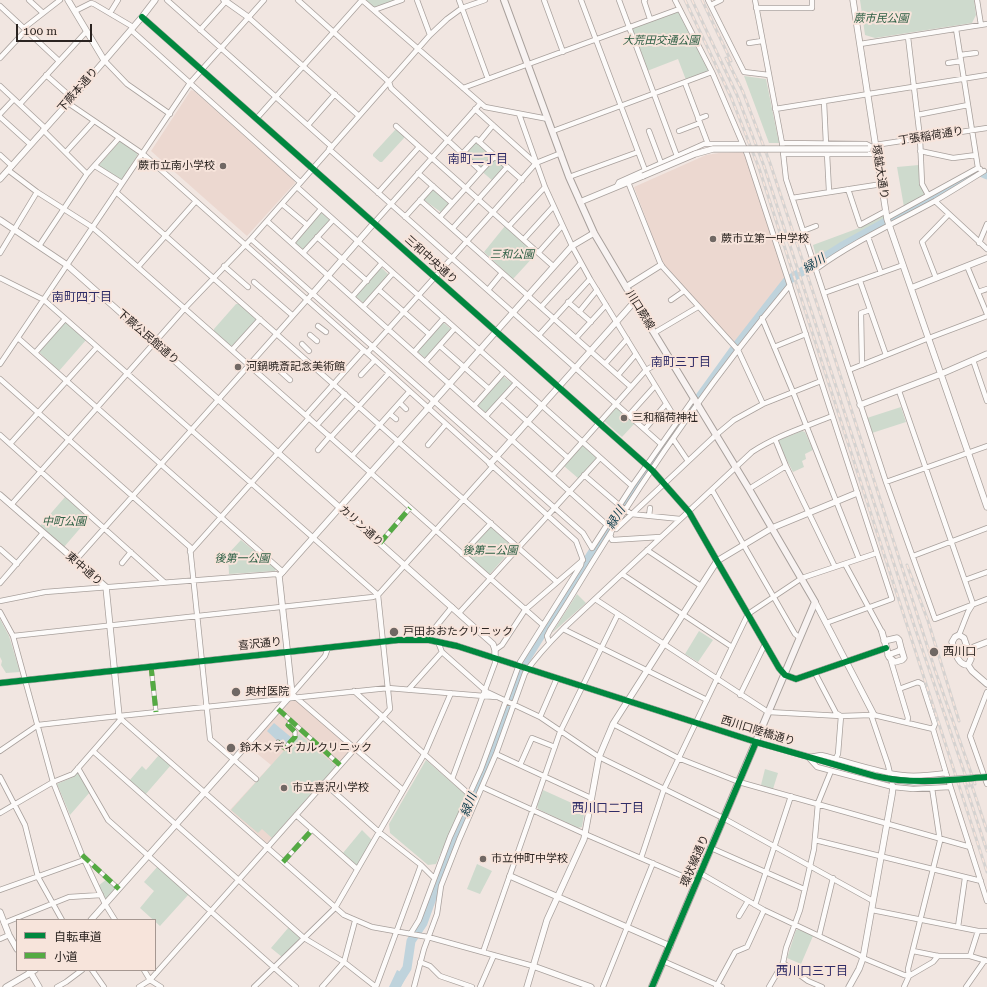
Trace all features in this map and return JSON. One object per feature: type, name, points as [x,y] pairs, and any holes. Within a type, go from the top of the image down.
[{"type":"main road","name":"川口蕨線","points":[[504,0],[569,177],[594,233],[749,489],[815,602]]},
{"type":"main road","name":"環状線通り","points":[[652,987],[815,602]]},
{"type":"street","points":[[29,0],[43,13]]},
{"type":"street","points":[[0,58],[25,29],[60,0]]},
{"type":"street","points":[[68,0],[104,60],[127,84],[170,114]]},
{"type":"street","points":[[110,13],[118,0]]},
{"type":"street","name":"下蕨本通り","points":[[0,179],[142,17],[155,0]]},
{"type":"street","points":[[167,0],[308,125],[378,193],[661,444]]},
{"type":"street","points":[[200,30],[226,0],[359,116]]},
{"type":"street","points":[[0,364],[190,83],[264,0]]},
{"type":"street","points":[[298,0],[389,82],[391,88],[481,171]]},
{"type":"street","points":[[257,118],[362,0],[484,107],[548,119]]},
{"type":"street","points":[[374,10],[402,0]]},
{"type":"street","points":[[417,0],[430,35]]},
{"type":"street","points":[[459,0],[488,79]]},
{"type":"street","points":[[11,505],[185,308],[251,239],[430,35],[462,8],[485,0]]},
{"type":"street","points":[[544,0],[563,52]]},
{"type":"street","points":[[581,0],[638,152],[644,173]]},
{"type":"street","points":[[619,0],[676,156]]},
{"type":"street","points":[[645,0],[644,1],[650,19]]},
{"type":"street","points":[[675,0],[712,72],[747,154],[892,599],[870,608],[826,622]]},
{"type":"street","points":[[721,0],[710,2],[744,72],[769,75]]},
{"type":"street","points":[[755,0],[782,143],[786,179],[886,482],[935,619],[987,599]]},
{"type":"street","points":[[756,8],[812,8],[812,0]]},
{"type":"street","name":"塚越大通り","points":[[853,0],[888,221],[987,507]]},
{"type":"street","points":[[977,0],[981,25]]},
{"type":"street","points":[[75,11],[94,2],[132,28],[190,83],[300,182]]},
{"type":"street","points":[[0,6],[59,61]]},
{"type":"street","points":[[464,88],[679,9]]},
{"type":"street","name":"三和中央通り","points":[[142,17],[652,470]]},
{"type":"street","points":[[860,44],[987,24]]},
{"type":"street","points":[[956,29],[978,168]]},
{"type":"street","points":[[20,104],[86,32]]},
{"type":"street","points":[[908,37],[920,138],[922,184],[928,195]]},
{"type":"street","points":[[749,43],[762,41]]},
{"type":"street","points":[[960,55],[976,53]]},
{"type":"street","points":[[948,63],[961,61]]},
{"type":"street","points":[[553,131],[712,72]]},
{"type":"street","points":[[46,75],[70,100],[94,121],[143,154],[576,541],[583,560],[581,565],[519,666],[470,795],[450,837],[419,920],[411,933]]},
{"type":"street","points":[[775,109],[914,88],[987,75]]},
{"type":"street","points":[[685,83],[708,144]]},
{"type":"street","points":[[0,86],[20,104],[87,174]]},
{"type":"street","points":[[308,125],[335,94]]},
{"type":"street","points":[[14,99],[0,115],[30,144]]},
{"type":"street","points":[[824,102],[826,144]]},
{"type":"street","points":[[75,560],[480,104]]},
{"type":"street","points":[[917,114],[968,106]]},
{"type":"street","points":[[476,109],[536,163]]},
{"type":"street","points":[[520,114],[545,187],[572,246],[590,279],[677,420]]},
{"type":"street","points":[[679,131],[706,116]]},
{"type":"street","points":[[66,152],[94,121]]},
{"type":"street","points":[[479,142],[493,125]]},
{"type":"street","points":[[396,126],[553,266]]},
{"type":"street","name":"丁張稲荷通り","points":[[783,154],[871,154],[876,147],[920,138],[987,128]]},
{"type":"street","points":[[649,131],[661,163]]},
{"type":"street","points":[[38,246],[87,174],[119,138]]},
{"type":"street","points":[[462,154],[476,139],[522,180]]},
{"type":"street","points":[[782,143],[866,144],[876,147]]},
{"type":"street","points":[[580,202],[628,182],[676,156],[708,144],[742,144]]},
{"type":"street","points":[[378,193],[419,147]]},
{"type":"street","points":[[617,186],[619,182],[713,149],[868,149],[876,147]]},
{"type":"street","points":[[920,151],[952,158],[976,155]]},
{"type":"street","points":[[569,177],[638,152]]},
{"type":"street","points":[[190,552],[278,452],[334,384],[365,351],[373,346],[536,163],[561,153]]},
{"type":"street","points":[[827,154],[829,191]]},
{"type":"street","points":[[0,155],[10,168],[37,192],[63,210],[92,227],[543,625]]},
{"type":"street","points":[[440,217],[495,156]]},
{"type":"street","points":[[95,166],[122,183]]},
{"type":"street","points":[[453,228],[507,167]]},
{"type":"street","points":[[816,269],[831,258],[868,237],[888,221],[928,195],[978,168]]},
{"type":"street","points":[[978,168],[985,171]]},
{"type":"street","points":[[888,221],[935,201],[985,171]]},
{"type":"street","points":[[418,173],[452,203]]},
{"type":"street","points":[[628,182],[661,265],[738,350],[763,404]]},
{"type":"street","points":[[792,198],[829,191],[882,184]]},
{"type":"street","points":[[405,217],[433,186]]},
{"type":"street","points":[[297,187],[632,486]]},
{"type":"street","points":[[509,226],[545,187]]},
{"type":"street","points":[[848,189],[860,225],[886,211]]},
{"type":"street","points":[[0,253],[37,192]]},
{"type":"street","points":[[116,192],[464,499],[518,547],[519,550],[557,582]]},
{"type":"street","points":[[420,200],[631,387]]},
{"type":"street","points":[[138,267],[196,201]]},
{"type":"street","points":[[935,201],[987,249]]},
{"type":"street","points":[[282,204],[307,225]]},
{"type":"street","points":[[524,240],[553,207]]},
{"type":"street","points":[[292,243],[322,209]]},
{"type":"street","points":[[936,278],[922,242],[948,214]]},
{"type":"street","name":"下蕨公民館通り","points":[[0,220],[67,265],[218,398]]},
{"type":"street","points":[[303,253],[333,220]]},
{"type":"street","points":[[267,221],[327,276],[553,475],[607,525]]},
{"type":"street","points":[[979,243],[987,224]]},
{"type":"street","points":[[538,252],[562,226]]},
{"type":"street","points":[[803,230],[816,226]]},
{"type":"street","points":[[0,601],[45,592],[281,574],[553,266],[572,246],[594,233]]},
{"type":"street","points":[[317,237],[367,281]]},
{"type":"street","points":[[868,237],[881,273]]},
{"type":"street","points":[[251,239],[313,292],[583,533],[592,548],[619,505],[677,420],[696,402],[790,284]]},
{"type":"street","points":[[911,288],[987,258]]},
{"type":"street","points":[[352,298],[382,263]]},
{"type":"street","points":[[541,307],[581,263]]},
{"type":"street","points":[[626,287],[661,265]]},
{"type":"street","points":[[824,293],[903,265]]},
{"type":"street","points":[[224,266],[248,288]]},
{"type":"street","points":[[849,370],[987,315],[967,266]]},
{"type":"street","points":[[363,307],[393,273]]},
{"type":"street","points":[[488,290],[502,273]]},
{"type":"street","points":[[0,278],[44,300],[378,595],[390,709],[150,980],[139,987]]},
{"type":"street","points":[[539,336],[590,279]]},
{"type":"street","points":[[860,281],[886,355]]},
{"type":"street","points":[[254,282],[292,315]]},
{"type":"street","points":[[978,292],[987,288]]},
{"type":"street","points":[[379,290],[429,334]]},
{"type":"street","points":[[579,312],[597,290]]},
{"type":"street","points":[[671,300],[684,291]]},
{"type":"street","points":[[89,301],[97,292]]},
{"type":"street","points":[[13,636],[197,615],[283,607],[378,595],[464,499],[512,439],[635,301]]},
{"type":"street","points":[[568,302],[591,322]]},
{"type":"street","points":[[576,338],[606,305]]},
{"type":"street","points":[[654,333],[698,307]]},
{"type":"street","points":[[862,365],[862,313],[870,310]]},
{"type":"street","points":[[232,350],[260,318]]},
{"type":"street","points":[[414,352],[444,318]]},
{"type":"street","points":[[762,318],[837,501],[859,559]]},
{"type":"street","points":[[35,353],[66,319]]},
{"type":"street","points":[[318,326],[326,332]]},
{"type":"street","points":[[425,362],[455,328]]},
{"type":"street","points":[[774,348],[806,334]]},
{"type":"street","points":[[310,335],[317,341]]},
{"type":"street","points":[[18,338],[221,518],[281,574],[292,696],[403,790]]},
{"type":"street","points":[[605,364],[627,339]]},
{"type":"street","points":[[302,344],[309,351]]},
{"type":"street","points":[[440,346],[488,389]]},
{"type":"street","points":[[10,444],[97,347]]},
{"type":"street","points":[[618,375],[636,354]]},
{"type":"street","points":[[860,405],[899,391],[987,354]]},
{"type":"street","points":[[553,475],[646,370],[669,357]]},
{"type":"street","points":[[361,376],[375,360]]},
{"type":"street","points":[[973,360],[987,401]]},
{"type":"street","points":[[278,370],[290,380]]},
{"type":"street","points":[[474,406],[504,372]]},
{"type":"street","points":[[318,450],[389,373]]},
{"type":"street","points":[[0,379],[190,547],[210,738],[256,779]]},
{"type":"street","points":[[610,535],[664,483],[734,420],[763,404],[821,381]]},
{"type":"street","points":[[486,416],[516,383]]},
{"type":"street","points":[[629,416],[655,386]]},
{"type":"street","points":[[899,391],[973,604]]},
{"type":"street","points":[[352,456],[410,392]]},
{"type":"street","points":[[317,425],[345,394]]},
{"type":"street","name":"カリン通り","points":[[218,398],[493,644],[495,650]]},
{"type":"street","points":[[502,399],[568,458]]},
{"type":"street","points":[[549,642],[547,636],[550,630],[652,470],[693,410],[696,402]]},
{"type":"street","points":[[400,403],[406,409]]},
{"type":"street","points":[[645,429],[666,404]]},
{"type":"street","points":[[390,414],[396,419]]},
{"type":"street","points":[[414,987],[420,962],[437,914],[441,886],[496,754],[525,673],[549,642],[752,452],[775,439],[832,416]]},
{"type":"street","points":[[428,445],[446,424]]},
{"type":"street","points":[[0,436],[164,582]]},
{"type":"street","points":[[673,439],[688,461]]},
{"type":"street","points":[[775,439],[786,466],[835,567]]},
{"type":"street","points":[[886,482],[987,446]]},
{"type":"street","points":[[459,614],[600,458]]},
{"type":"street","points":[[749,489],[786,466]]},
{"type":"street","points":[[652,470],[689,512],[765,644],[785,675],[796,679],[886,648]]},
{"type":"street","points":[[584,475],[631,514],[680,519]]},
{"type":"street","points":[[712,490],[795,634],[800,638]]},
{"type":"street","points":[[528,987],[546,920],[584,839],[598,757],[613,724],[717,561],[772,528],[857,493]]},
{"type":"street","name":"東中通り","points":[[0,495],[106,587],[120,718]]},
{"type":"street","points":[[380,543],[410,508]]},
{"type":"street","points":[[649,516],[650,508]]},
{"type":"street","points":[[462,554],[491,523]]},
{"type":"street","points":[[913,556],[987,528]]},
{"type":"street","points":[[1,580],[17,564],[43,533]]},
{"type":"street","points":[[610,535],[612,540],[660,537]]},
{"type":"street","points":[[0,549],[17,564]]},
{"type":"street","points":[[647,550],[701,586]]},
{"type":"street","points":[[122,563],[131,552]]},
{"type":"street","points":[[640,858],[664,789],[748,614],[802,578],[878,553]]},
{"type":"street","points":[[452,779],[495,663],[495,650],[502,645],[525,610],[583,560]]},
{"type":"street","points":[[845,564],[882,632],[908,718],[907,722]]},
{"type":"street","points":[[965,580],[987,572]]},
{"type":"street","points":[[622,574],[732,647]]},
{"type":"street","points":[[595,599],[768,712],[841,716],[872,715],[933,729]]},
{"type":"street","points":[[815,602],[847,662],[872,715],[890,773],[892,787],[874,901],[863,958],[849,987]]},
{"type":"street","points":[[973,604],[968,612],[960,635],[953,638],[952,642],[959,661],[963,665],[968,665],[972,671],[987,684]]},
{"type":"street","points":[[429,640],[430,634],[452,608]]},
{"type":"street","points":[[0,612],[13,636],[24,680],[54,782],[83,858],[101,896],[114,919]]},
{"type":"street","points":[[483,952],[560,732],[618,614]]},
{"type":"street","points":[[563,629],[707,700]]},
{"type":"street","points":[[960,635],[963,637],[970,654],[971,662],[968,665]]},
{"type":"street","points":[[884,641],[897,638],[904,657],[902,660],[895,662],[889,656]]},
{"type":"street","name":"喜沢通り","points":[[0,683],[406,640],[429,640],[457,646],[528,669]]},
{"type":"street","points":[[438,642],[442,652],[485,690],[540,717],[598,757],[724,818],[874,901]]},
{"type":"street","points":[[966,644],[970,647],[987,642]]},
{"type":"street","points":[[740,695],[765,644]]},
{"type":"street","points":[[970,654],[976,646]]},
{"type":"street","points":[[92,919],[292,696],[325,656],[328,648]]},
{"type":"street","points":[[889,656],[900,651],[901,648]]},
{"type":"street","points":[[408,688],[442,652]]},
{"type":"street","points":[[151,666],[156,712]]},
{"type":"street","name":"西川口陸橋通り","points":[[528,669],[756,742],[888,779],[914,782],[987,777]]},
{"type":"street","points":[[814,673],[836,713],[841,716]]},
{"type":"street","points":[[540,717],[557,678]]},
{"type":"street","points":[[899,689],[918,682],[922,684],[935,724],[933,729],[950,787],[987,901]]},
{"type":"street","points":[[0,751],[38,725],[120,718],[156,712],[292,696],[388,688],[408,688],[499,697]]},
{"type":"street","points":[[354,691],[470,795]]},
{"type":"street","points":[[987,692],[970,736],[984,771],[987,784]]},
{"type":"street","points":[[254,987],[335,908],[424,754],[451,693]]},
{"type":"street","points":[[278,710],[340,765]]},
{"type":"street","points":[[836,758],[838,754],[841,716]]},
{"type":"street","points":[[0,813],[54,782],[73,774],[120,718]]},
{"type":"street","points":[[120,718],[344,915],[372,928],[411,933],[428,937],[533,966],[591,987]]},
{"type":"street","points":[[278,742],[285,748],[295,737],[295,732],[288,725],[291,721]]},
{"type":"street","points":[[613,724],[678,758],[739,782],[970,847]]},
{"type":"street","points":[[520,765],[532,738],[555,747]]},
{"type":"street","points":[[93,750],[304,938],[344,962],[376,987],[421,864]]},
{"type":"street","points":[[496,754],[591,798]]},
{"type":"street","points":[[946,773],[917,776],[890,773],[821,754],[808,757],[817,767],[892,787],[950,787]]},
{"type":"street","points":[[78,768],[108,820],[296,987]]},
{"type":"street","points":[[769,987],[783,963],[786,948],[795,925],[815,840],[818,803],[831,771]]},
{"type":"street","points":[[0,777],[25,825],[38,877],[61,919]]},
{"type":"street","points":[[324,783],[379,832],[421,864],[434,878]]},
{"type":"street","points":[[482,787],[696,882]]},
{"type":"street","points":[[904,987],[909,976],[908,969],[940,838],[932,788]]},
{"type":"street","points":[[754,905],[791,796]]},
{"type":"street","points":[[296,815],[357,869]]},
{"type":"street","points":[[284,862],[312,830]]},
{"type":"street","points":[[815,840],[981,881]]},
{"type":"street","points":[[711,848],[804,889]]},
{"type":"street","points":[[0,890],[38,877],[83,858]]},
{"type":"street","points":[[83,858],[119,889]]},
{"type":"street","points":[[604,987],[653,864]]},
{"type":"street","points":[[700,873],[764,910],[863,958],[909,976]]},
{"type":"street","points":[[510,876],[670,946]]},
{"type":"street","points":[[818,936],[833,878]]},
{"type":"street","points":[[958,927],[964,878]]},
{"type":"street","points":[[4,923],[69,897],[101,896]]},
{"type":"street","points":[[739,916],[748,901]]},
{"type":"street","points":[[663,961],[718,986],[735,952],[747,947],[764,910]]},
{"type":"street","points":[[872,910],[978,931],[987,931]]},
{"type":"street","points":[[0,912],[16,948]]},
{"type":"street","points":[[322,987],[344,962],[355,921]]},
{"type":"street","points":[[970,956],[978,931]]},
{"type":"street","points":[[0,939],[9,935]]},
{"type":"street","points":[[913,951],[938,956],[970,956],[986,961],[966,987]]},
{"type":"street","points":[[480,987],[494,955]]},
{"type":"street","points":[[909,976],[933,962],[938,956]]},
{"type":"street","points":[[420,962],[430,966],[440,976],[472,987]]},
{"type":"street","points":[[783,963],[808,981],[822,987]]},
{"type":"street","points":[[6,987],[31,971],[39,987]]},
{"type":"street","points":[[56,987],[66,982],[81,971]]},
{"type":"street","points":[[93,971],[104,987]]},
{"type":"street","points":[[145,971],[150,980],[162,987]]},
{"type":"shaded area","name":"蕨市立南小学校","points":[[191,90],[194,91],[294,180],[295,183],[247,236],[151,151]]},
{"type":"shaded area","name":"蕨市立第一中学校","points":[[745,152],[786,278],[735,343],[665,266],[634,187],[706,155]]},
{"type":"shaded area","name":"市立喜沢小学校","points":[[294,698],[352,749],[267,843],[230,810],[271,765],[249,747],[290,699]]},
{"type":"green space","points":[[366,0],[396,0],[375,8]]},
{"type":"green space","name":"蕨市民公園","points":[[860,0],[974,0],[976,15],[972,23],[875,38],[865,35]]},
{"type":"green space","name":"大荒田交通公園","points":[[678,11],[709,71],[686,80],[678,59],[647,71],[631,28]]},
{"type":"green space","points":[[744,76],[766,79],[779,143],[769,143]]},
{"type":"green space","points":[[395,130],[404,136],[404,138],[382,162],[380,162],[373,156],[373,154]]},
{"type":"green space","points":[[476,139],[507,167],[494,182],[462,154]]},
{"type":"green space","points":[[120,141],[138,152],[137,156],[120,181],[99,165]]},
{"type":"green space","points":[[919,165],[926,194],[904,207],[897,167]]},
{"type":"green space","points":[[432,188],[450,202],[442,213],[424,200]]},
{"type":"green space","points":[[320,213],[330,220],[303,250],[295,243]]},
{"type":"green space","points":[[884,215],[885,223],[841,247],[818,263],[813,245],[859,228]]},
{"type":"green space","name":"三和公園","points":[[505,226],[536,254],[513,279],[484,252]]},
{"type":"green space","points":[[382,268],[389,275],[365,304],[356,296]]},
{"type":"green space","points":[[236,304],[239,304],[256,318],[256,320],[231,346],[214,332],[214,329]]},
{"type":"green space","points":[[64,323],[67,323],[86,340],[59,371],[40,353],[40,350]]},
{"type":"green space","points":[[442,323],[444,323],[451,330],[425,358],[418,352],[418,350]]},
{"type":"green space","points":[[502,377],[512,383],[512,386],[488,412],[485,412],[478,406],[479,403]]},
{"type":"green space","points":[[617,407],[635,423],[622,437],[604,421]]},
{"type":"green space","points":[[901,407],[906,422],[872,433],[867,418]]},
{"type":"green space","points":[[802,431],[805,432],[813,450],[805,454],[806,459],[802,461],[804,467],[793,472],[778,443],[779,440]]},
{"type":"green space","points":[[582,445],[597,458],[579,479],[564,466]]},
{"type":"green space","name":"中町公園","points":[[65,497],[89,518],[64,547],[40,526]]},
{"type":"green space","name":"後第二公園","points":[[490,526],[513,548],[489,575],[465,554]]},
{"type":"green space","name":"後第一公園","points":[[241,540],[276,569],[275,571],[229,574],[228,554]]},
{"type":"green space","points":[[577,594],[586,603],[552,633]]},
{"type":"green space","points":[[0,619],[9,636],[20,672],[6,673],[1,665]]},
{"type":"green space","points":[[699,631],[713,640],[698,662],[685,654]]},
{"type":"green space","points":[[961,644],[966,649],[961,654],[956,649]]},
{"type":"green space","name":"市立喜沢小学校","points":[[299,734],[336,766],[272,838],[262,829],[258,833],[231,810]]},
{"type":"green space","points":[[159,755],[171,765],[145,795],[129,781],[142,766],[146,770]]},
{"type":"green space","points":[[426,760],[466,795],[436,864],[428,865],[390,833],[389,824]]},
{"type":"green space","points":[[765,769],[778,773],[773,789],[761,785]]},
{"type":"green space","points":[[77,772],[90,792],[70,815],[57,784],[73,777]]},
{"type":"green space","points":[[543,790],[585,809],[582,827],[578,828],[538,809],[537,806]]},
{"type":"green space","points":[[362,830],[372,840],[358,865],[356,865],[343,853]]},
{"type":"green space","points":[[477,864],[492,871],[480,894],[467,889]]},
{"type":"green space","points":[[158,866],[189,894],[160,926],[156,922],[156,919],[152,919],[140,908],[154,891],[144,882]]},
{"type":"green space","points":[[107,879],[116,887],[106,899],[98,886]]},
{"type":"green space","points":[[289,927],[301,937],[282,957],[271,948]]},
{"type":"green space","points":[[800,929],[813,936],[801,964],[787,958],[796,930]]},
{"type":"water","points":[[274,723],[292,738],[284,747],[267,731]]},
{"type":"water","points":[[397,970],[407,975],[401,987],[389,987]]},
{"type":"waterway","name":"緑川","points":[[395,987],[407,968],[411,941],[423,923],[442,870],[489,758],[519,673],[525,661],[590,556],[645,473],[738,344],[787,281],[841,247],[978,171],[987,175]]},
{"type":"railway","points":[[685,0],[731,97],[759,168],[987,872]]},
{"type":"railway","points":[[692,0],[737,95],[764,166],[914,625],[969,786]]},
{"type":"railway","points":[[702,0],[731,61]]},
{"type":"railway","points":[[726,58],[743,92],[770,163],[827,334],[935,670],[975,784]]},
{"type":"railway","points":[[907,565],[928,621],[959,721]]},
{"type":"railway","points":[[970,780],[987,831]]},
{"type":"railway","points":[[964,781],[987,851]]},
{"type":"marked path","points":[[380,543],[410,508]]},
{"type":"marked path","points":[[151,666],[156,712]]},
{"type":"marked path","points":[[278,709],[340,765]]},
{"type":"marked path","points":[[278,742],[285,748],[295,737],[295,732],[288,725],[291,721]]},
{"type":"marked path","points":[[283,862],[312,830]]},
{"type":"marked path","points":[[82,855],[119,889]]},
{"type":"cycle path","points":[[142,17],[652,470],[689,512],[779,668],[785,675],[796,679],[886,648]]},
{"type":"cycle path","points":[[0,683],[398,640],[429,640],[457,646],[756,742],[875,776],[889,779],[917,781],[987,777]]},
{"type":"cycle path","points":[[652,987],[756,742]]},
{"type":"place","name":"蕨市立南小学校","points":[[223,166]]},
{"type":"place","name":"蕨市立第一中学校","points":[[713,239]]},
{"type":"place","name":"河鍋暁斎記念美術館","points":[[238,367]]},
{"type":"place","name":"三和稲荷神社","points":[[624,418]]},
{"type":"place","name":"戸田おおたクリニック","points":[[394,632]]},
{"type":"place","name":"西川口","points":[[934,652]]},
{"type":"place","name":"奥村医院","points":[[236,692]]},
{"type":"place","name":"鈴木メディカルクリニック","points":[[231,748]]},
{"type":"place","name":"市立喜沢小学校","points":[[284,788]]},
{"type":"place","name":"市立仲町中学校","points":[[483,859]]},
{"type":"district","name":"南町二丁目","points":[[478,159]]},
{"type":"district","name":"南町四丁目","points":[[82,297]]},
{"type":"district","name":"南町三丁目","points":[[681,362]]},
{"type":"district","name":"西川口二丁目","points":[[608,808]]},
{"type":"district","name":"西川口三丁目","points":[[812,971]]}]
